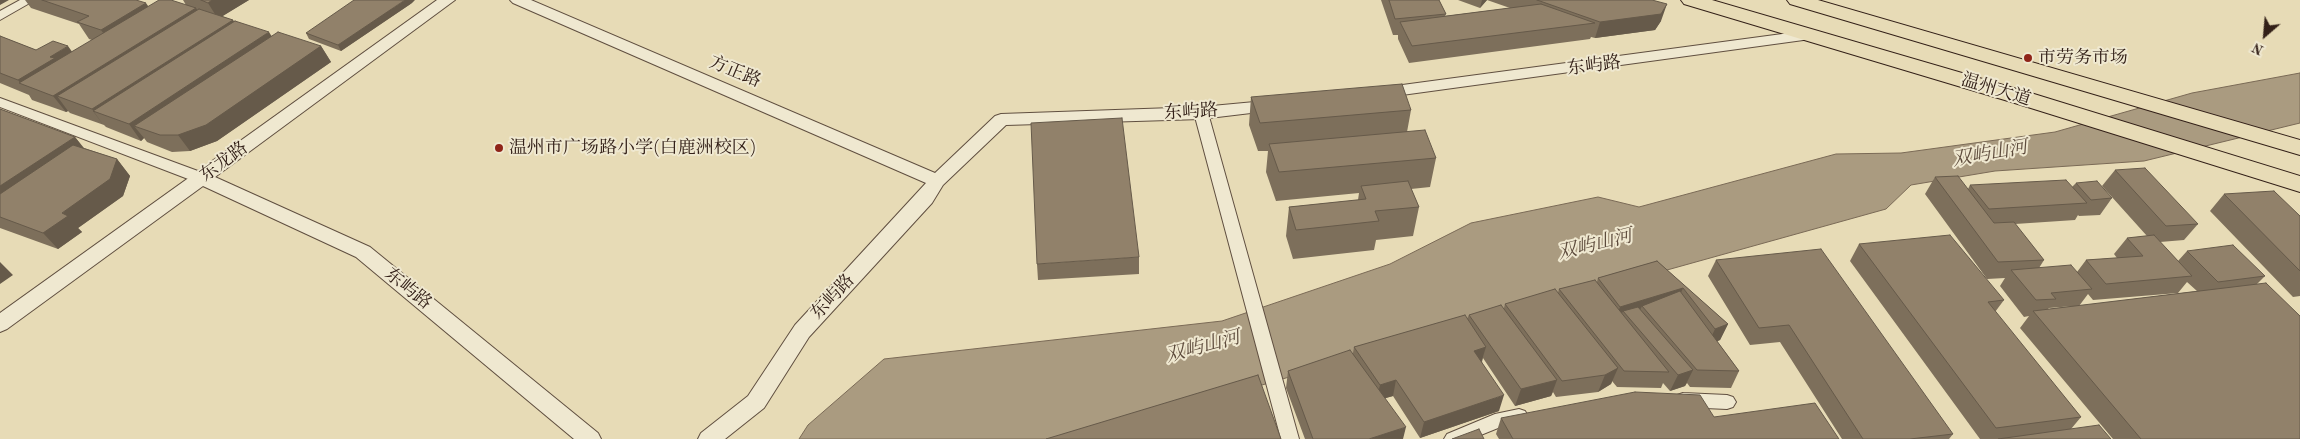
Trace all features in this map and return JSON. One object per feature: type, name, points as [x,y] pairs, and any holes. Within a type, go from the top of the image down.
[{"type":"main road","name":"温州大道","points":[[1691,0],[2068,112],[2300,184]]},
{"type":"main road","name":"温州大道","points":[[1797,0],[2300,148]]},
{"type":"street","points":[[0,16],[29,0]]},
{"type":"street","name":"东龙路","points":[[0,324],[447,0]]},
{"type":"street","name":"方正路","points":[[518,0],[937,181]]},
{"type":"street","name":"东屿路","points":[[1360,96],[1668,56],[1812,35]]},
{"type":"street","points":[[0,102],[201,178]]},
{"type":"street","name":"东屿路","points":[[709,439],[756,402],[802,330],[925,198],[937,181],[1000,120],[1201,113],[1290,103]]},
{"type":"street","points":[[1201,113],[1290,439]]},
{"type":"street","name":"东屿路","points":[[201,178],[363,252],[590,439]]},
{"type":"street","points":[[1670,400],[1727,402]]},
{"type":"street","points":[[1453,439],[1487,433],[1501,419],[1539,412]]},
{"type":"water","name":"双屿山河","points":[[2300,73],[2300,123],[2144,161],[1995,171],[1911,185],[1886,209],[1405,343],[1078,439],[799,439],[808,425],[884,359],[1222,321],[1390,264],[1471,223],[1598,197],[1639,207],[1836,154],[1901,153],[2055,132],[2192,93]]},
{"type":"building","points":[[42,0],[136,0],[146,3],[101,30],[77,22],[89,16]]},
{"type":"building","points":[[159,0],[171,0],[196,8],[53,96],[19,83]]},
{"type":"building","points":[[201,0],[212,0],[208,3]]},
{"type":"building","points":[[354,0],[405,0],[338,45],[306,33]]},
{"type":"building","points":[[1389,0],[1439,0],[1446,14],[1395,19]]},
{"type":"building","points":[[1537,0],[1652,0],[1667,4],[1661,14],[1600,22]]},
{"type":"building","points":[[1541,4],[1595,23],[1412,46],[1400,22]]},
{"type":"building","points":[[199,9],[233,20],[92,109],[57,96]]},
{"type":"building","points":[[235,21],[269,32],[129,124],[93,111]]},
{"type":"building","points":[[278,32],[321,46],[206,125],[178,135],[160,135],[134,126]]},
{"type":"building","points":[[0,36],[36,50],[53,41],[68,46],[50,57],[55,58],[18,80],[0,73]]},
{"type":"building","points":[[1402,84],[1411,110],[1260,123],[1251,97]]},
{"type":"building","points":[[0,109],[75,137],[0,186]]},
{"type":"building","points":[[1122,118],[1139,257],[1037,264],[1031,123]]},
{"type":"building","points":[[1425,130],[1436,158],[1279,172],[1269,144]]},
{"type":"building","points":[[73,145],[117,159],[110,179],[62,213],[68,216],[43,233],[0,217],[0,194]]},
{"type":"building","points":[[2145,168],[2198,224],[2166,226],[2115,170]]},
{"type":"building","points":[[1958,176],[1994,223],[2014,222],[2044,260],[1998,262],[1935,177]]},
{"type":"building","points":[[2066,180],[2087,203],[1989,209],[1970,185]]},
{"type":"building","points":[[1408,181],[1419,207],[1375,211],[1379,221],[1296,230],[1289,207],[1366,199],[1361,186]]},
{"type":"building","points":[[2097,181],[2112,198],[2091,200],[2076,183]]},
{"type":"building","points":[[2274,191],[2300,216],[2300,271],[2224,194]]},
{"type":"building","points":[[1950,235],[2004,300],[1988,302],[2081,417],[1996,428],[1859,244]]},
{"type":"building","points":[[2154,235],[2192,276],[2106,284],[2086,260],[2143,256],[2127,238]]},
{"type":"building","points":[[2233,245],[2265,276],[2218,282],[2187,251]]},
{"type":"building","points":[[1821,249],[1953,434],[1910,439],[1863,439],[1789,325],[1759,328],[1716,260]]},
{"type":"building","points":[[1657,261],[1728,324],[1715,329],[1683,288],[1620,307],[1598,278]]},
{"type":"building","points":[[2071,265],[2092,289],[2051,293],[2056,299],[2036,300],[2011,270]]},
{"type":"building","points":[[1595,280],[1669,372],[1624,371],[1559,289]]},
{"type":"building","points":[[2266,283],[2300,316],[2300,439],[2141,439],[2033,311]]},
{"type":"building","points":[[1555,289],[1618,368],[1605,375],[1562,381],[1505,304]]},
{"type":"building","points":[[1680,291],[1739,371],[1697,370],[1642,306]]},
{"type":"building","points":[[1501,305],[1557,380],[1521,389],[1469,315]]},
{"type":"building","points":[[1638,307],[1693,370],[1678,375],[1623,311]]},
{"type":"building","points":[[1465,315],[1486,347],[1474,351],[1504,395],[1424,422],[1396,380],[1380,385],[1354,347]]},
{"type":"building","points":[[1350,350],[1406,427],[1369,439],[1313,439],[1288,371]]},
{"type":"building","points":[[1258,375],[1281,439],[1046,439]]},
{"type":"building","points":[[1635,392],[1700,395],[1714,417],[1815,403],[1839,439],[1513,439],[1501,418]]},
{"type":"building","points":[[2099,425],[2111,439],[1998,439]]},
{"type":"building","points":[[1479,429],[1484,439],[1452,439]]},
{"type":"place","name":"市劳务市场","points":[[2028,58]]},
{"type":"place","name":"温州市广场路小学(白鹿洲校区)","points":[[499,148]]}]
